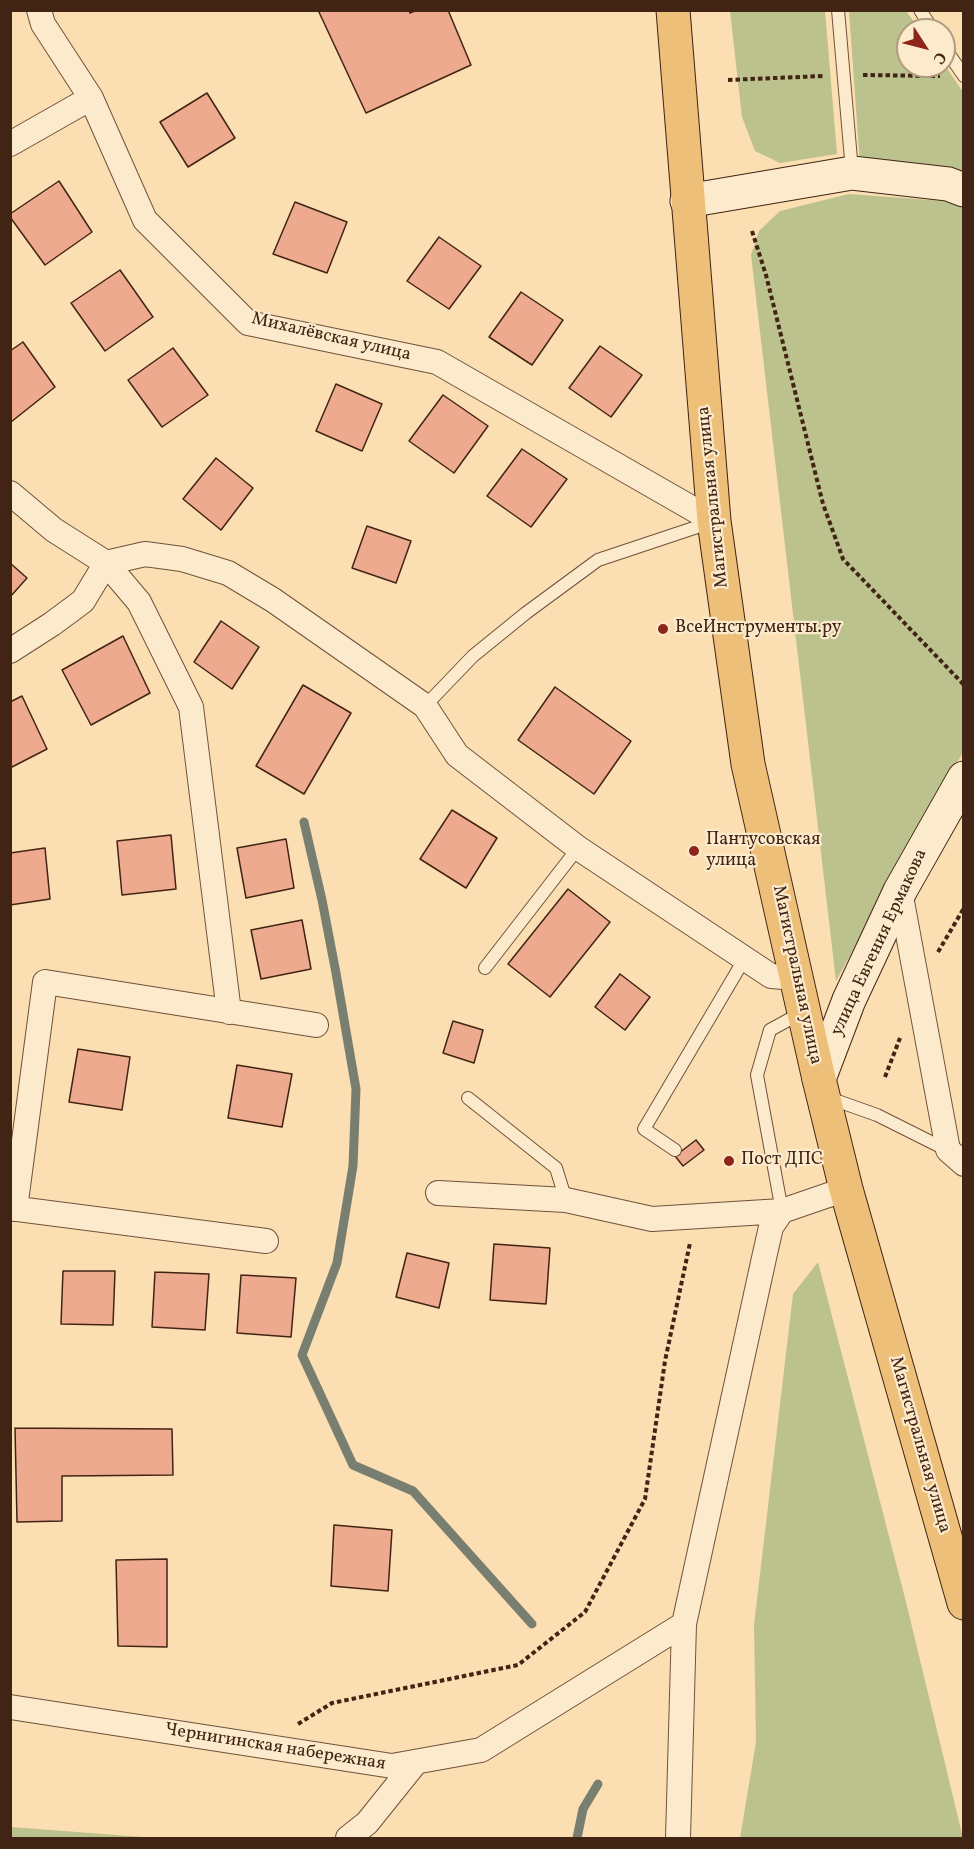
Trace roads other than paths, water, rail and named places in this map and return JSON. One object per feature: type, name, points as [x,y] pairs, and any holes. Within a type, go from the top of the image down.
[{"type":"highway","name":"Магистральная улица","points":[[673,10],[714,521],[748,764],[846,1189],[963,1604]]},
{"type":"main road","points":[[687,201],[852,173],[948,184],[963,190]]},
{"type":"main road","name":"улица Евгения Ермакова","points":[[822,1088],[849,1000],[900,891],[963,778]]},
{"type":"street","name":"Михалёвская улица","points":[[39,10],[43,24],[91,98],[145,220],[248,323],[437,362],[714,521]]},
{"type":"street","points":[[10,144],[91,98]]},
{"type":"street","points":[[10,493],[54,530],[106,563],[139,602],[191,707],[229,1012]]},
{"type":"street","points":[[10,651],[83,601],[106,563],[146,554],[182,559],[228,573],[273,600],[425,706],[457,755],[578,848],[771,976],[797,978]]},
{"type":"street","points":[[900,891],[956,1157]]},
{"type":"street","points":[[266,1240],[13,1209],[45,982],[316,1025]]},
{"type":"street","points":[[438,1193],[566,1200],[652,1219],[782,1211],[846,1189]]},
{"type":"street","points":[[678,1839],[684,1624],[771,1227],[782,1211]]},
{"type":"street","name":"Чернигинская набережная","points":[[10,1707],[392,1766],[482,1750],[684,1624]]},
{"type":"street","points":[[348,1839],[367,1823],[416,1762]]},
{"type":"lane","points":[[838,10],[852,173]]},
{"type":"lane","points":[[425,706],[473,656],[526,613],[598,560],[714,521]]},
{"type":"lane","points":[[485,969],[578,848]]},
{"type":"lane","points":[[675,1150],[644,1129],[745,958]]},
{"type":"lane","points":[[782,1211],[757,1075],[770,1030],[804,1012]]},
{"type":"lane","points":[[822,1088],[956,1157]]},
{"type":"lane","points":[[468,1098],[556,1168],[566,1200]]},
{"type":"waterway","points":[[304,822],[322,900],[356,1089],[353,1166],[337,1263],[302,1355],[353,1465],[413,1491],[532,1624]]},
{"type":"waterway","points":[[577,1838],[583,1809],[598,1784]]},
{"type":"place","name":"ВсеИнструменты.ру","points":[[663,629]]},
{"type":"place","name":"Пантусовская улица","points":[[694,851]]},
{"type":"place","name":"Пост ДПС","points":[[729,1161]]}]
